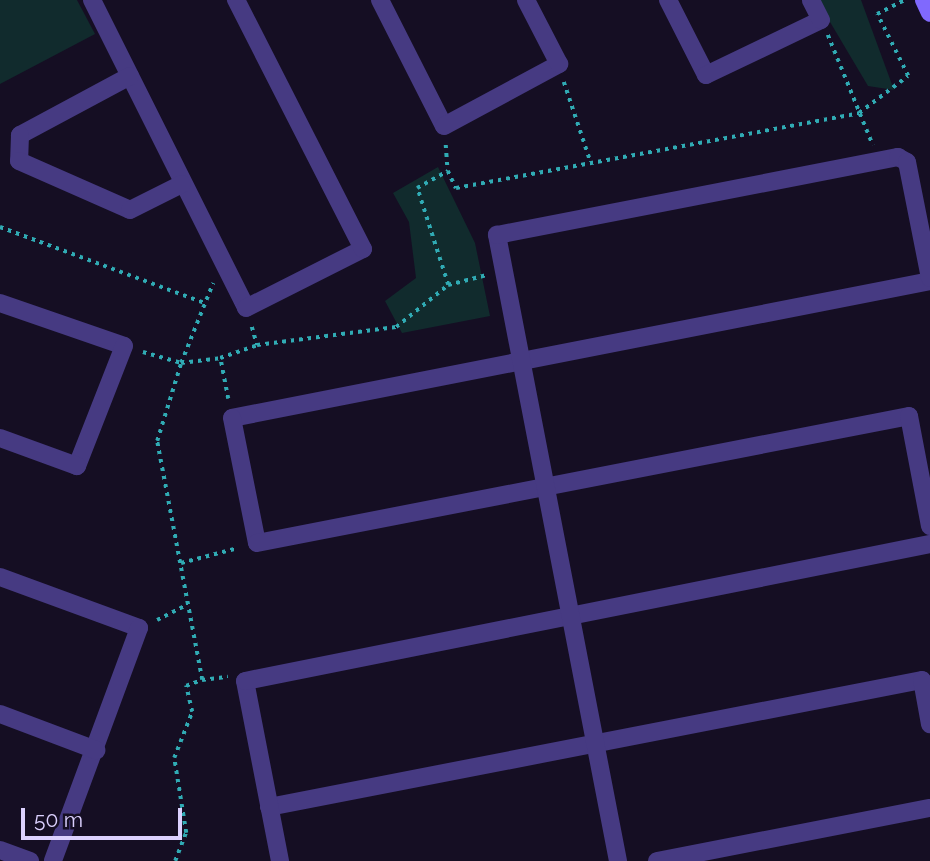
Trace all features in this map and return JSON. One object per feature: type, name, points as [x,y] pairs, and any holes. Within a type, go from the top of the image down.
[{"type":"street","points":[[92,0],[246,308],[363,249],[236,0]]},
{"type":"street","points":[[380,0],[444,126],[559,64],[526,0]]},
{"type":"street","points":[[668,0],[706,75],[821,20],[811,0]]},
{"type":"street","points":[[924,0],[930,13]]},
{"type":"street","points":[[130,76],[20,135],[19,161],[130,210],[182,184]]},
{"type":"street","points":[[618,861],[569,614],[545,487],[523,360],[496,235],[880,159],[898,157],[907,162],[930,279],[523,360],[232,418],[257,543],[545,487],[909,416],[930,526]]},
{"type":"street","points":[[0,303],[124,346],[77,466],[0,438]]},
{"type":"street","points":[[280,861],[245,681],[569,614],[930,544]]},
{"type":"street","points":[[0,577],[139,628],[53,861]]},
{"type":"street","points":[[269,807],[922,680],[930,724]]},
{"type":"street","points":[[0,715],[96,750]]},
{"type":"street","points":[[657,861],[930,807]]},
{"type":"street","points":[[0,850],[30,861]]},
{"type":"path","points":[[444,126],[448,171],[456,188],[859,113],[908,76],[877,14],[905,0]]},
{"type":"path","points":[[821,20],[880,159]]},
{"type":"path","points":[[559,64],[591,163]]},
{"type":"path","points":[[448,171],[417,188],[448,285]]},
{"type":"path","points":[[0,227],[204,303]]},
{"type":"path","points":[[175,861],[186,833],[174,758],[192,712],[186,685],[202,680],[157,441],[181,363],[223,262]]},
{"type":"path","points":[[124,346],[181,363],[220,358],[257,345],[396,327],[448,285],[503,270]]},
{"type":"path","points":[[220,358],[232,418]]},
{"type":"path","points":[[181,563],[257,543]]},
{"type":"path","points":[[139,628],[187,605]]},
{"type":"green space","points":[[0,0],[77,0],[95,34],[0,84]]},
{"type":"green space","points":[[817,0],[861,0],[894,90],[868,86]]},
{"type":"green space","points":[[438,167],[475,243],[490,316],[402,333],[385,301],[416,278],[409,222],[393,193]]}]
